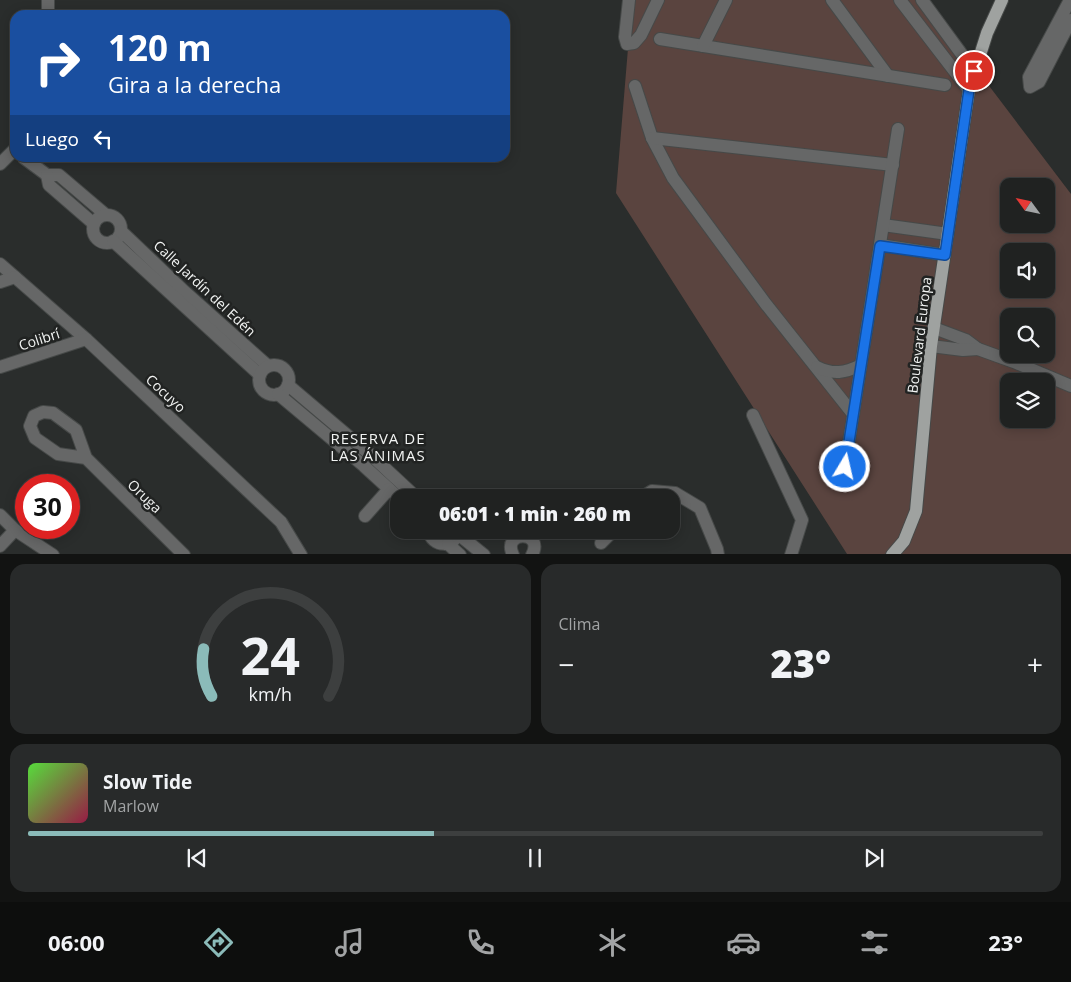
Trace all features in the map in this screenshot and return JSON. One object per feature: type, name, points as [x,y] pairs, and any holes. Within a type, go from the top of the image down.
[{"type":"main road","name":"Boulevard Europa","points":[[892,554],[904,541],[916,511],[934,328],[969,90],[987,33],[1002,0]]},
{"type":"street","points":[[629,0],[624,37],[627,44],[634,43],[641,35],[658,0]]},
{"type":"street","points":[[703,46],[726,0]]},
{"type":"street","points":[[832,0],[888,76]]},
{"type":"street","points":[[900,0],[969,90]]},
{"type":"street","points":[[922,0],[974,71]]},
{"type":"street","points":[[1070,0],[1029,77],[1030,87],[1039,82],[1071,20]]},
{"type":"street","points":[[660,39],[945,85]]},
{"type":"street","points":[[636,86],[652,138],[673,178],[765,304],[853,414]]},
{"type":"street","points":[[845,467],[898,129]]},
{"type":"street","points":[[652,138],[893,165]]},
{"type":"street","points":[[30,162],[47,175],[59,175],[106,215]]},
{"type":"street","points":[[47,175],[49,185],[94,224]]},
{"type":"street","points":[[106,215],[114,216],[117,219],[121,226],[121,231],[117,239],[104,242],[96,237],[94,224],[98,218],[106,215]]},
{"type":"street","points":[[883,225],[948,234]]},
{"type":"street","name":"Calle Jardín del Edén","points":[[121,231],[181,296]]},
{"type":"street","name":"Calle Jardín del Edén","points":[[113,241],[181,296],[264,370]]},
{"type":"street","points":[[880,246],[945,255]]},
{"type":"street","name":"Cocuyo","points":[[0,264],[86,339],[281,522],[301,554]]},
{"type":"street","points":[[0,282],[15,277]]},
{"type":"street","points":[[934,328],[966,340],[978,349],[1071,386]]},
{"type":"street","name":"Colibrí","points":[[0,366],[86,339]]},
{"type":"street","points":[[932,346],[963,350],[978,349]]},
{"type":"street","points":[[273,365],[283,367],[289,376],[283,390],[270,394],[262,388],[260,384],[264,370],[273,365]]},
{"type":"street","points":[[815,366],[826,371],[838,373],[850,371],[861,365]]},
{"type":"street","points":[[283,390],[368,461],[405,489]]},
{"type":"street","points":[[42,412],[53,413],[76,430],[86,458],[58,454],[35,438],[30,426],[34,416],[42,412]]},
{"type":"street","points":[[753,415],[802,520],[791,554]]},
{"type":"street","name":"Oruga","points":[[86,458],[184,554]]},
{"type":"street","points":[[368,461],[390,489]]},
{"type":"street","points":[[680,496],[700,508],[718,554]]},
{"type":"street","points":[[365,516],[390,497]]},
{"type":"street","points":[[0,515],[15,530],[0,546]]},
{"type":"street","points":[[514,554],[511,548],[513,540],[524,535],[533,542],[534,549],[532,554]]},
{"type":"street","points":[[29,539],[53,554]]},
{"type":"street","points":[[431,539],[439,544],[448,544],[454,539]]},
{"type":"street","points":[[466,539],[484,554]]},
{"type":"street","points":[[601,543],[605,539]]},
{"type":"street","points":[[448,544],[460,554]]},
{"type":"shaded area","points":[[632,0],[924,0],[1071,194],[1071,554],[847,554],[616,193]]},
{"type":"district","name":"RESERVA DE LAS ÁNIMAS","points":[[378,446]]},
{"type":"route","points":[[845,467],[880,246],[945,255],[969,90],[974,71]]}]
